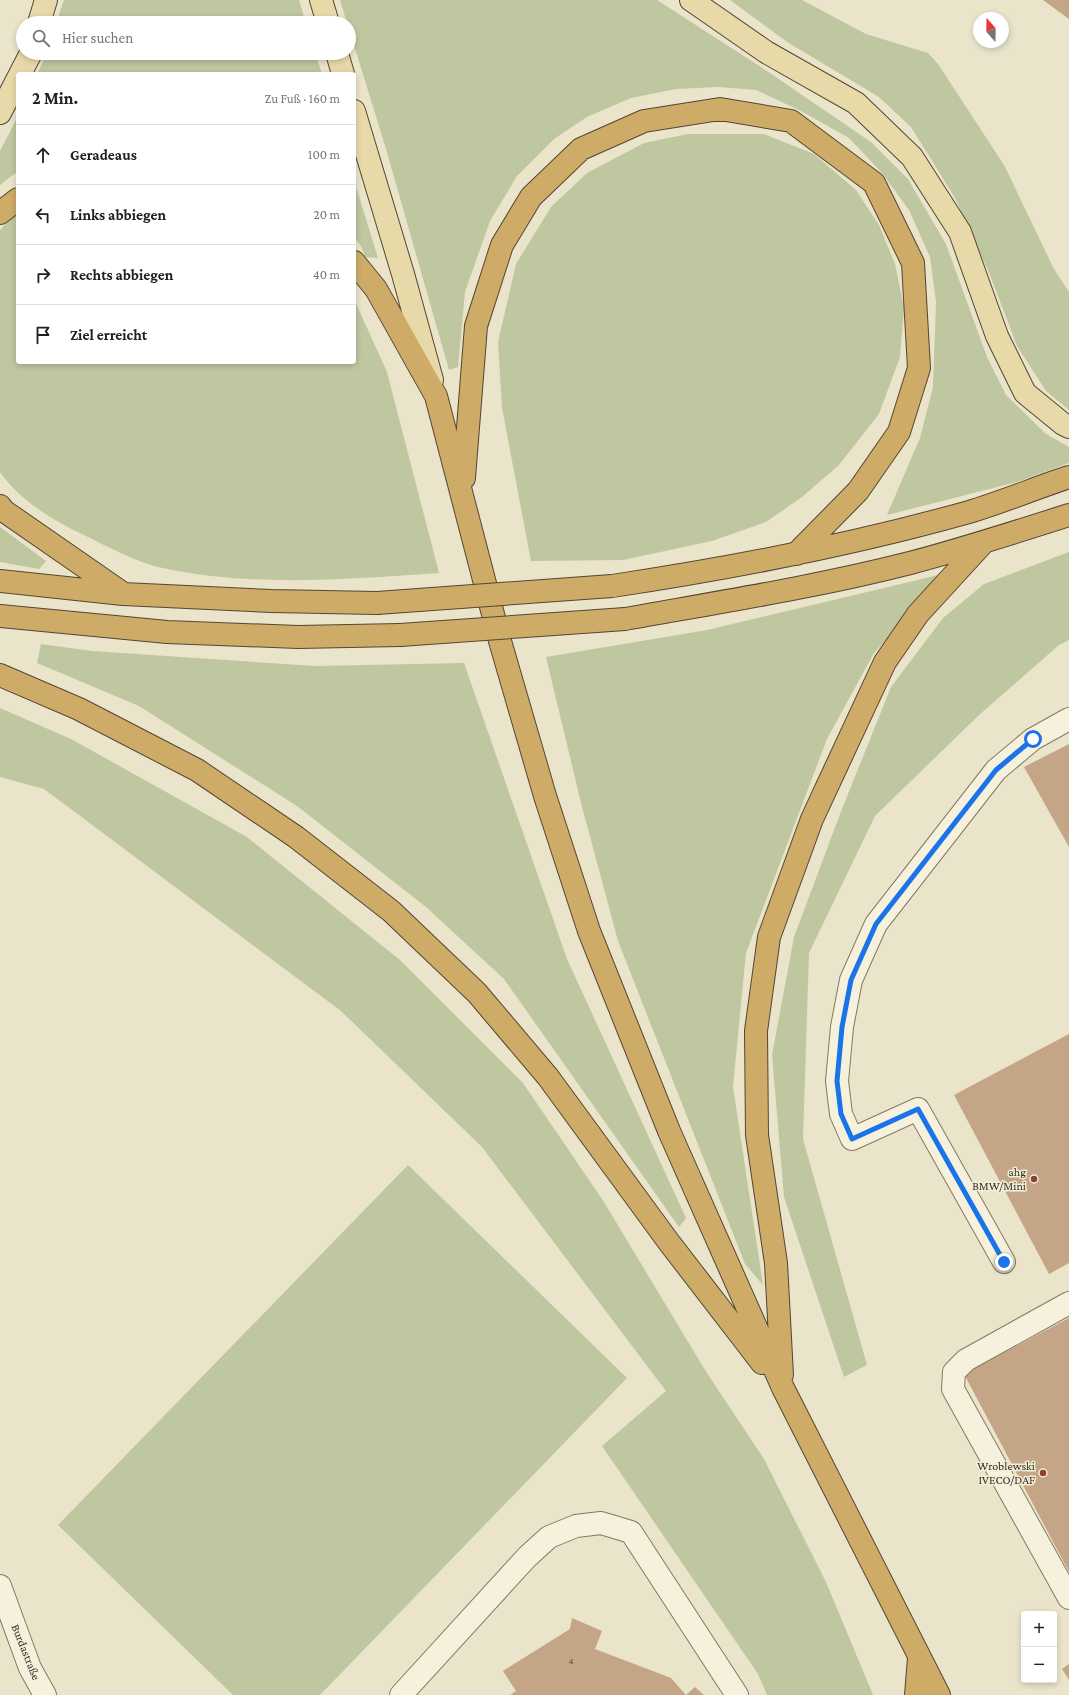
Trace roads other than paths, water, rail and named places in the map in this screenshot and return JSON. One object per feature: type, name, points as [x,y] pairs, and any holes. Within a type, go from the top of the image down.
[{"type":"highway","points":[[462,495],[476,326],[502,245],[531,197],[581,149],[644,121],[720,109],[791,121],[874,183],[913,263],[920,368],[899,432],[858,492],[796,554]]},
{"type":"highway","points":[[0,213],[16,201]]},
{"type":"highway","points":[[356,264],[376,289],[436,396],[500,641],[545,796],[589,931],[669,1131],[783,1388],[939,1695]]},
{"type":"highway","points":[[0,581],[123,594],[271,601],[377,603],[612,586],[699,573],[796,554],[969,511],[1069,477]]},
{"type":"highway","points":[[0,506],[4,511],[123,594]]},
{"type":"highway","points":[[0,616],[167,632],[298,637],[400,635],[625,619],[763,594],[901,565],[984,542],[1069,515]]},
{"type":"highway","points":[[783,1388],[776,1263],[757,1135],[756,1032],[769,937],[812,819],[885,662],[918,614],[984,542]]},
{"type":"highway","points":[[0,675],[79,709],[197,770],[296,837],[391,911],[477,993],[548,1077],[668,1242],[783,1388]]},
{"type":"highway","points":[[916,1695],[919,1658]]},
{"type":"main road","points":[[42,16],[46,0]]},
{"type":"main road","points":[[321,0],[326,16]]},
{"type":"main road","points":[[691,0],[766,52],[856,104],[912,157],[960,232],[997,336],[1025,393],[1063,424],[1069,427]]},
{"type":"main road","points":[[21,72],[27,60]]},
{"type":"main road","points":[[339,60],[342,72]]},
{"type":"main road","points":[[0,113],[16,82]]},
{"type":"main road","points":[[356,118],[403,274],[436,396]]},
{"type":"street","points":[[1004,1262],[918,1109],[852,1139],[841,1114],[837,1081],[842,1027],[851,980],[876,924],[996,770],[1033,739],[1069,719]]},
{"type":"street","points":[[1069,1303],[966,1360],[954,1372],[953,1389],[1069,1598]]},
{"type":"street","points":[[401,1695],[527,1557],[549,1537],[576,1526],[601,1523],[631,1532],[737,1695]]},
{"type":"street","name":"Burdastraße","points":[[0,1586],[30,1668],[45,1695]]},
{"type":"place","name":"ahg BMW/Mini","points":[[1034,1179]]},
{"type":"place","name":"Wroblewski IVECO/DAF","points":[[1043,1473]]}]
